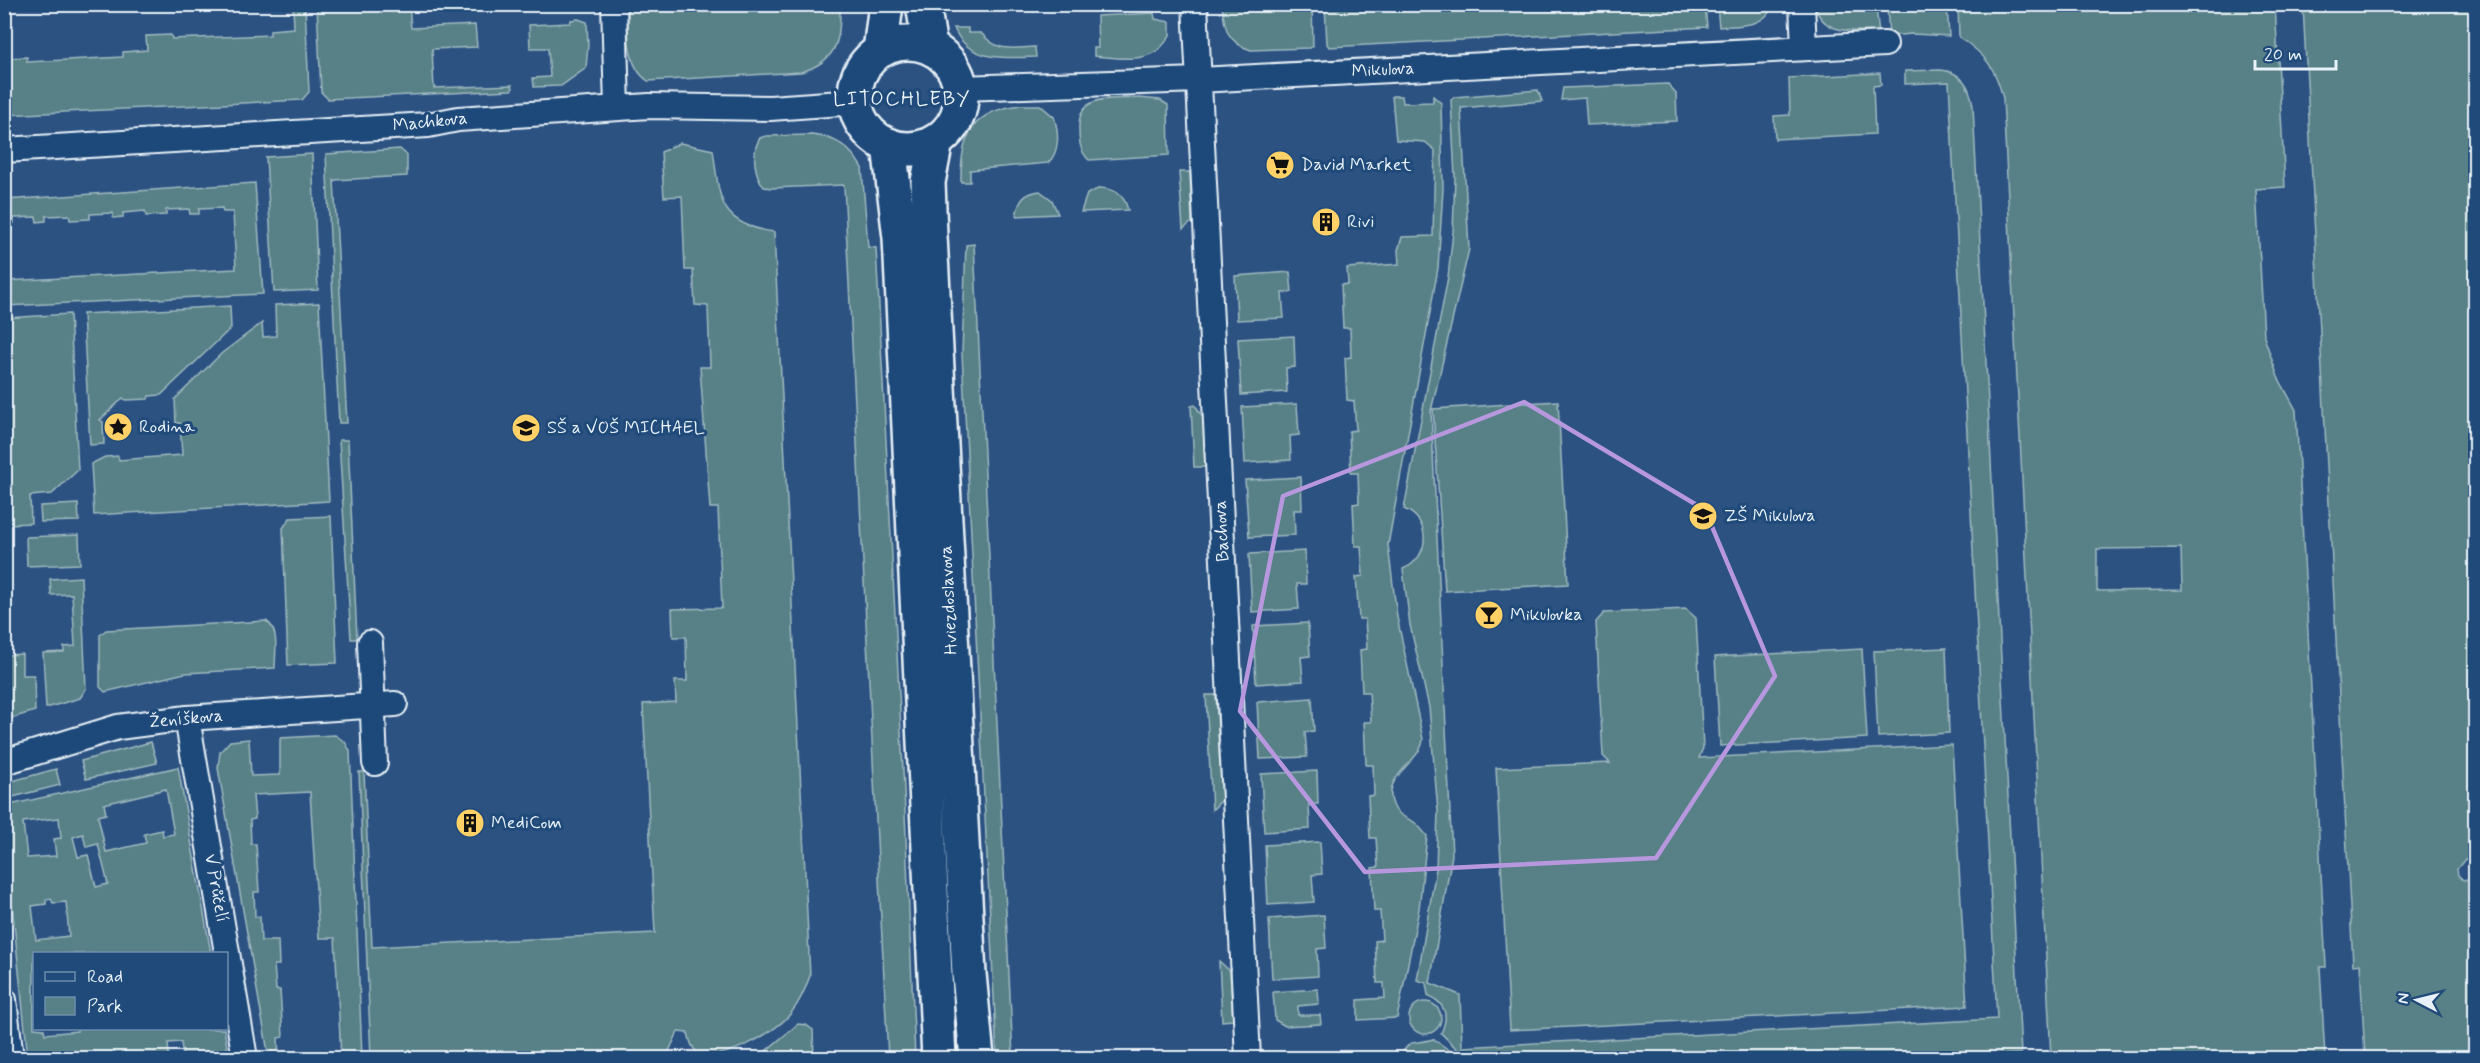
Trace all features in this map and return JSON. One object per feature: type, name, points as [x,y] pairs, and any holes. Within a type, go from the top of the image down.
[{"type":"street","points":[[614,4],[617,108]]},
{"type":"street","points":[[880,51],[886,4]]},
{"type":"street","points":[[923,4],[930,47]]},
{"type":"street","name":"Bachova","points":[[1195,4],[1248,1059]]},
{"type":"street","points":[[1802,4],[1804,48]]},
{"type":"street","points":[[904,43],[930,47],[951,64],[961,88],[960,109],[956,119],[951,128],[936,141],[913,148],[889,145],[866,128],[856,102],[857,84],[863,69],[880,51],[904,43]]},
{"type":"street","name":"Mikulova","points":[[961,88],[1199,80],[1885,44]]},
{"type":"street","name":"Machkova","points":[[4,150],[428,124],[458,119],[649,106],[770,108],[856,102]]},
{"type":"street","name":"Hviezdoslavova","points":[[936,141],[928,182],[930,236],[969,974],[977,1059]]},
{"type":"street","name":"Hviezdoslavova","points":[[889,145],[900,238],[939,1059]]},
{"type":"street","points":[[370,643],[384,705],[375,763]]},
{"type":"street","name":"Ženíškova","points":[[4,762],[118,727],[187,718],[384,705]]},
{"type":"street","name":"V Průčelí","points":[[187,718],[227,952]]},
{"type":"street","name":"V Průčelí","points":[[228,959],[245,1059]]},
{"type":"street","points":[[4,1000],[11,1059]]},
{"type":"highlighted area","points":[[1524,402],[1705,510],[1775,676],[1656,858],[1365,872],[1240,711],[1283,496]]},
{"type":"green space","points":[[1717,4],[1773,5],[1764,18],[1758,22],[1719,27]]},
{"type":"green space","points":[[293,5],[305,5],[309,92],[302,100],[5,115],[5,58],[27,57],[27,62],[123,57],[123,52],[147,50],[146,36],[171,35],[172,39],[270,35],[270,30],[294,28]]},
{"type":"green space","points":[[317,5],[409,5],[411,28],[475,25],[477,47],[432,49],[434,88],[512,85],[513,88],[511,90],[328,99],[321,92]]},
{"type":"green space","points":[[653,5],[840,5],[840,28],[835,47],[830,55],[823,62],[801,72],[648,81],[641,75],[632,58],[628,9]]},
{"type":"green space","points":[[1222,5],[1312,5],[1313,46],[1310,48],[1251,50],[1243,47],[1228,33]]},
{"type":"green space","points":[[1325,5],[1705,5],[1707,27],[1329,47]]},
{"type":"green space","points":[[1815,5],[1876,5],[1879,36],[1872,36],[1871,31],[1837,29],[1823,21]]},
{"type":"green space","points":[[1887,5],[1947,5],[1949,36],[1912,34],[1889,36]]},
{"type":"green space","points":[[1958,5],[2275,5],[2285,187],[2256,189],[2264,337],[2278,377],[2296,410],[2326,967],[2320,967],[2325,1058],[2051,1058],[2003,98],[1997,78],[1983,56],[1959,37]],"holes":[[[2181,548],[2182,590],[2097,591],[2097,549]]]},
{"type":"green space","points":[[2303,5],[2475,5],[2476,862],[2465,859],[2457,869],[2458,875],[2463,880],[2475,878],[2475,1058],[2365,1058],[2360,964],[2353,965]]},
{"type":"green space","points":[[1154,13],[1155,19],[1170,22],[1170,35],[1155,52],[1137,58],[1094,56],[1094,48],[1098,48],[1097,16]]},
{"type":"green space","points":[[578,19],[587,22],[586,68],[561,86],[534,87],[533,78],[550,77],[548,48],[530,48],[529,25],[570,23],[571,20]]},
{"type":"green space","points":[[954,28],[968,28],[968,33],[981,33],[994,44],[1005,48],[1035,47],[1036,57],[989,56],[968,47]]},
{"type":"green space","points":[[1905,71],[1948,71],[1964,81],[1970,92],[1973,106],[2021,1054],[1935,1058],[1481,1058],[1460,1052],[1441,1033],[1445,1021],[1442,1006],[1428,995],[1426,983],[1417,980],[1436,869],[1438,811],[1429,707],[1410,625],[1403,569],[1412,564],[1423,549],[1423,530],[1413,514],[1404,509],[1448,277],[1453,232],[1455,177],[1451,100],[1454,97],[1538,90],[1542,101],[1461,108],[1469,249],[1431,411],[1452,855],[1430,983],[1460,995],[1462,1047],[1997,1019],[1949,82],[1905,84]]},
{"type":"green space","points":[[1880,73],[1881,85],[1873,86],[1875,134],[1775,139],[1774,116],[1790,115],[1789,78]]},
{"type":"green space","points":[[1668,84],[1676,93],[1677,121],[1587,125],[1585,98],[1561,100],[1563,88]]},
{"type":"green space","points":[[1392,96],[1402,96],[1403,103],[1433,102],[1433,96],[1441,103],[1443,189],[1438,268],[1388,545],[1397,617],[1423,739],[1421,748],[1396,779],[1391,798],[1395,809],[1414,822],[1427,836],[1419,909],[1397,1018],[1358,1020],[1358,1000],[1385,998],[1384,983],[1377,983],[1375,941],[1382,940],[1380,911],[1374,911],[1372,868],[1378,867],[1376,838],[1370,838],[1368,796],[1374,795],[1373,765],[1366,765],[1364,722],[1371,722],[1369,692],[1362,692],[1360,650],[1367,649],[1365,619],[1359,619],[1356,577],[1363,576],[1361,546],[1355,546],[1353,504],[1359,503],[1358,473],[1351,473],[1349,431],[1356,430],[1354,401],[1347,400],[1345,358],[1351,357],[1350,328],[1343,328],[1341,285],[1348,284],[1347,268],[1399,264],[1398,250],[1402,237],[1433,236],[1435,150],[1425,142],[1396,140]]},
{"type":"green space","points":[[1139,98],[1160,100],[1168,105],[1169,155],[1089,160],[1082,150],[1079,138],[1080,118],[1084,109],[1098,100]]},
{"type":"green space","points":[[1022,105],[1040,105],[1054,117],[1057,142],[1052,158],[1048,163],[970,170],[970,182],[961,182],[963,151],[972,128],[980,119],[991,113]]},
{"type":"green space","points":[[812,135],[842,144],[862,168],[868,247],[876,248],[904,789],[915,1058],[888,1058],[844,185],[764,187],[755,163],[755,150],[760,138]]},
{"type":"green space","points":[[680,143],[713,150],[720,195],[731,215],[741,223],[774,232],[810,976],[800,1000],[784,1021],[762,1037],[721,1054],[698,1053],[692,1046],[688,1033],[678,1032],[668,1053],[651,1058],[371,1058],[359,772],[364,772],[372,947],[655,933],[643,704],[676,702],[675,681],[687,681],[686,637],[673,637],[672,609],[722,608],[718,508],[710,508],[700,367],[710,367],[708,306],[695,305],[693,270],[685,270],[682,196],[664,197],[661,152]]},
{"type":"green space","points":[[400,149],[407,155],[407,176],[334,180],[347,423],[339,423],[326,154]]},
{"type":"green space","points":[[312,154],[318,290],[274,292],[266,157]]},
{"type":"green space","points":[[1179,172],[1190,172],[1192,222],[1183,229]]},
{"type":"green space","points":[[255,183],[263,294],[5,306],[5,255],[6,281],[236,269],[233,212],[223,212],[222,208],[199,209],[199,214],[190,214],[189,209],[166,210],[166,215],[146,216],[145,211],[123,213],[123,217],[113,218],[113,213],[90,214],[90,219],[70,220],[69,215],[46,216],[46,221],[37,222],[36,217],[14,218],[14,223],[5,224],[5,200]]},
{"type":"green space","points":[[1100,188],[1118,193],[1128,210],[1081,212],[1087,194]]},
{"type":"green space","points":[[1040,191],[1052,200],[1058,214],[1016,216],[1023,198]]},
{"type":"green space","points":[[974,244],[1013,1058],[997,1058],[962,353],[966,245]]},
{"type":"green space","points":[[1290,272],[1292,292],[1282,293],[1284,318],[1237,320],[1235,276]]},
{"type":"green space","points":[[319,303],[329,501],[94,515],[91,464],[105,457],[118,456],[119,460],[182,455],[180,423],[176,423],[175,399],[222,353],[262,323],[263,337],[276,336],[275,305]]},
{"type":"green space","points":[[230,306],[231,328],[161,395],[149,396],[148,399],[126,400],[123,398],[100,420],[103,422],[104,444],[90,445],[83,314]]},
{"type":"green space","points":[[70,314],[78,470],[52,494],[30,496],[31,523],[10,524],[5,421],[5,318]]},
{"type":"green space","points":[[1294,336],[1295,367],[1286,368],[1287,392],[1241,395],[1238,339]]},
{"type":"green space","points":[[1558,401],[1568,584],[1445,591],[1433,409]]},
{"type":"green space","points":[[1297,404],[1299,435],[1290,436],[1291,460],[1245,463],[1242,407]]},
{"type":"green space","points":[[1195,405],[1203,417],[1205,467],[1194,467],[1191,406]]},
{"type":"green space","points":[[339,440],[348,440],[357,639],[351,639]]},
{"type":"green space","points":[[1301,477],[1302,510],[1294,510],[1295,535],[1249,537],[1245,480]]},
{"type":"green space","points":[[78,504],[79,521],[41,522],[40,506]]},
{"type":"green space","points":[[331,516],[337,663],[288,665],[283,528],[290,518]]},
{"type":"green space","points":[[79,535],[80,564],[27,566],[26,537]]},
{"type":"green space","points":[[1305,551],[1306,584],[1297,584],[1299,609],[1252,612],[1249,554]]},
{"type":"green space","points":[[81,577],[86,689],[80,698],[46,708],[43,653],[64,652],[64,647],[75,646],[72,594],[51,595],[50,579]]},
{"type":"green space","points":[[1686,609],[1696,618],[1703,748],[1699,758],[1952,745],[1967,1006],[1510,1030],[1496,768],[1610,763],[1603,756],[1596,622],[1604,613]]},
{"type":"green space","points":[[266,621],[275,635],[275,668],[185,673],[105,692],[100,687],[100,635],[106,630]]},
{"type":"green space","points":[[1308,623],[1310,656],[1301,657],[1303,681],[1256,684],[1253,626]]},
{"type":"green space","points":[[1946,648],[1949,733],[1878,737],[1874,651]]},
{"type":"green space","points":[[1862,649],[1867,738],[1720,746],[1715,657]]},
{"type":"green space","points":[[4,650],[8,650],[8,655],[22,654],[22,675],[34,675],[35,711],[5,720]]},
{"type":"green space","points":[[1206,695],[1216,695],[1222,800],[1212,810]]},
{"type":"green space","points":[[1312,698],[1314,731],[1305,732],[1307,757],[1260,759],[1257,702]]},
{"type":"green space","points":[[335,735],[345,742],[350,751],[362,1058],[341,1058],[335,938],[319,938],[310,792],[253,795],[255,819],[250,820],[251,844],[256,844],[259,892],[254,892],[255,917],[260,917],[261,941],[278,941],[279,965],[274,965],[276,990],[280,990],[283,1037],[278,1038],[279,1058],[269,1058],[218,768],[220,752],[230,741],[249,739],[251,776],[280,775],[280,738]]},
{"type":"green space","points":[[151,742],[157,763],[86,779],[81,761]]},
{"type":"green space","points":[[178,767],[211,952],[33,952],[33,1030],[44,1030],[45,1034],[77,1030],[224,1030],[229,1058],[183,1058],[181,1042],[168,1043],[169,1058],[28,1058],[5,837],[5,806]],"holes":[[[166,789],[174,834],[163,836],[162,830],[144,834],[146,843],[106,852],[98,816],[106,814],[104,804]],[[59,818],[61,838],[54,839],[56,856],[27,858],[23,822]],[[83,834],[86,847],[98,844],[108,884],[96,887],[88,855],[78,857],[73,837]],[[51,899],[53,903],[66,902],[69,936],[36,940],[32,906],[46,904],[46,900]]]},
{"type":"green space","points":[[56,769],[60,785],[5,799],[5,783]]},
{"type":"green space","points":[[1317,771],[1318,804],[1309,804],[1310,829],[1264,832],[1261,774]]},
{"type":"green space","points":[[1320,842],[1322,874],[1312,875],[1314,902],[1268,905],[1265,845]]},
{"type":"green space","points":[[1324,915],[1326,948],[1317,949],[1318,976],[1272,979],[1269,919]]},
{"type":"green space","points":[[1219,961],[1230,971],[1233,1020],[1222,1021]]},
{"type":"green space","points":[[1318,989],[1319,1004],[1298,1006],[1298,1015],[1320,1015],[1321,1024],[1285,1026],[1275,1020],[1273,992]]},
{"type":"green space","points":[[1425,1002],[1436,1007],[1441,1018],[1436,1029],[1425,1034],[1414,1029],[1409,1018],[1414,1007]]},
{"type":"green space","points":[[798,1024],[806,1025],[813,1030],[814,1058],[749,1058],[762,1054]]},
{"type":"green space","points":[[1433,1039],[1461,1058],[1399,1058],[1410,1044]]},
{"type":"place","name":"David Market","points":[[1280,165]]},
{"type":"place","name":"Rivi","points":[[1326,222]]},
{"type":"place","name":"Rodina","points":[[118,427]]},
{"type":"place","name":"SŠ a VOŠ MICHAEL","points":[[526,428]]},
{"type":"place","name":"ZŠ Mikulova","points":[[1703,516]]},
{"type":"place","name":"Mikulovka","points":[[1489,615]]},
{"type":"place","name":"MediCom","points":[[470,823]]},
{"type":"district","name":"LITOCHLEBY","points":[[902,99]]}]
